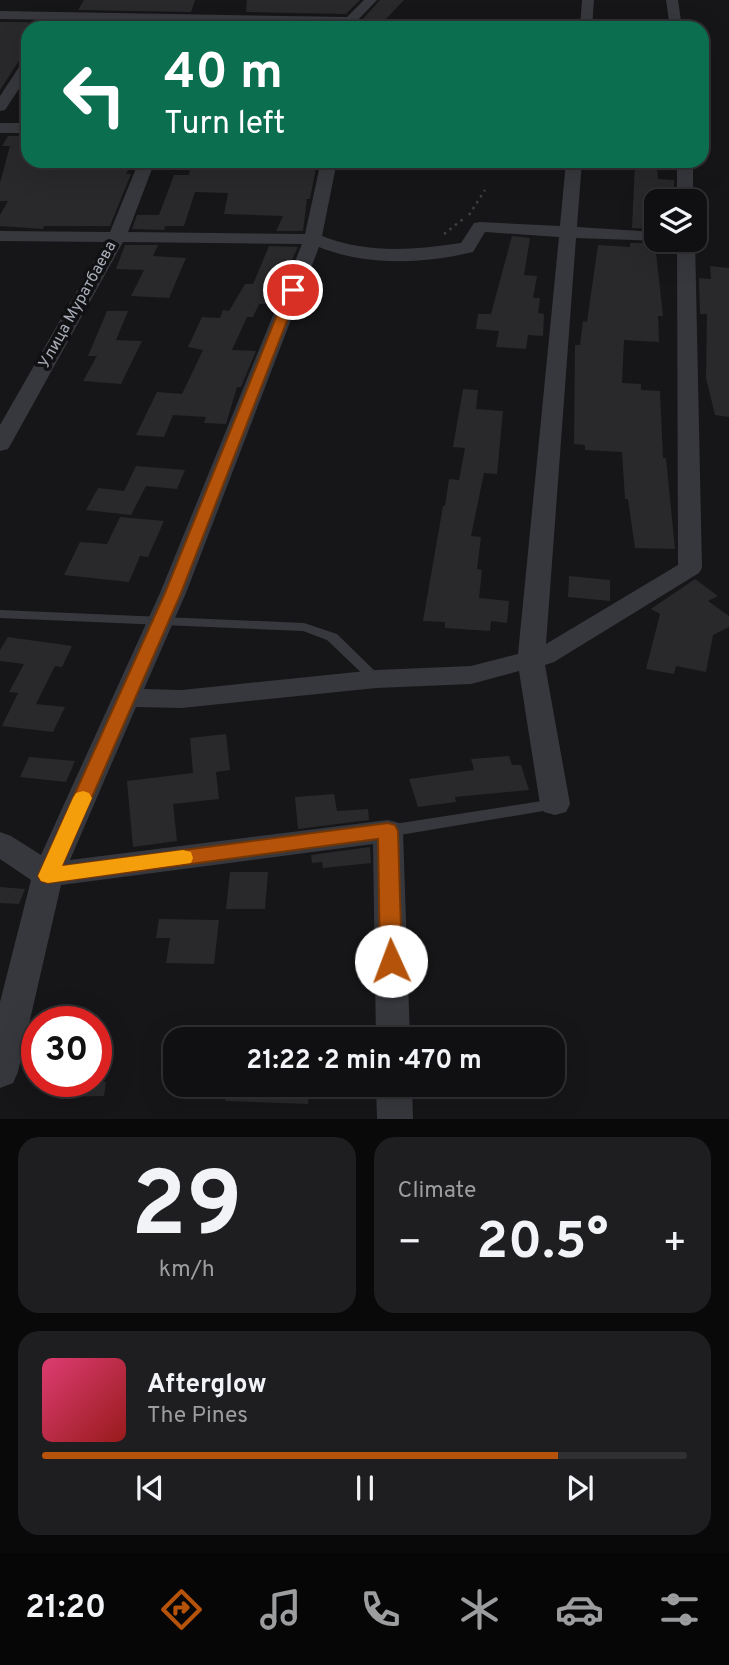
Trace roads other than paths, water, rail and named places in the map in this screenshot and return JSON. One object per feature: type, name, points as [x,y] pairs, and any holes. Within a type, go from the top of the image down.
[{"type":"street","points":[[57,21],[82,0]]},
{"type":"street","points":[[353,21],[371,0]]},
{"type":"street","points":[[587,21],[589,0]]},
{"type":"street","points":[[672,0],[675,21]]},
{"type":"street","points":[[205,21],[220,6]]},
{"type":"street","points":[[0,15],[162,21]]},
{"type":"street","points":[[0,107],[21,75]]},
{"type":"street","points":[[0,128],[21,128]]},
{"type":"street","name":"Улица Муратбаева","points":[[0,444],[117,237],[144,168]]},
{"type":"street","points":[[0,1072],[48,876],[173,593],[313,239],[328,168]]},
{"type":"street","points":[[555,804],[531,662],[572,168]]},
{"type":"street","points":[[685,168],[685,189]]},
{"type":"street","points":[[0,236],[313,239],[330,247],[354,252],[403,257],[467,248],[480,227],[644,236]]},
{"type":"street","points":[[129,694],[142,699],[207,697],[376,679],[471,675],[531,662],[690,568],[686,252]]},
{"type":"street","points":[[0,844],[48,876],[388,831],[393,1027]]},
{"type":"street","points":[[394,1097],[395,1119]]},
{"type":"lane","points":[[0,614],[130,622],[159,620],[304,627],[332,637],[376,679]]},
{"type":"lane","points":[[388,831],[555,804]]}]
